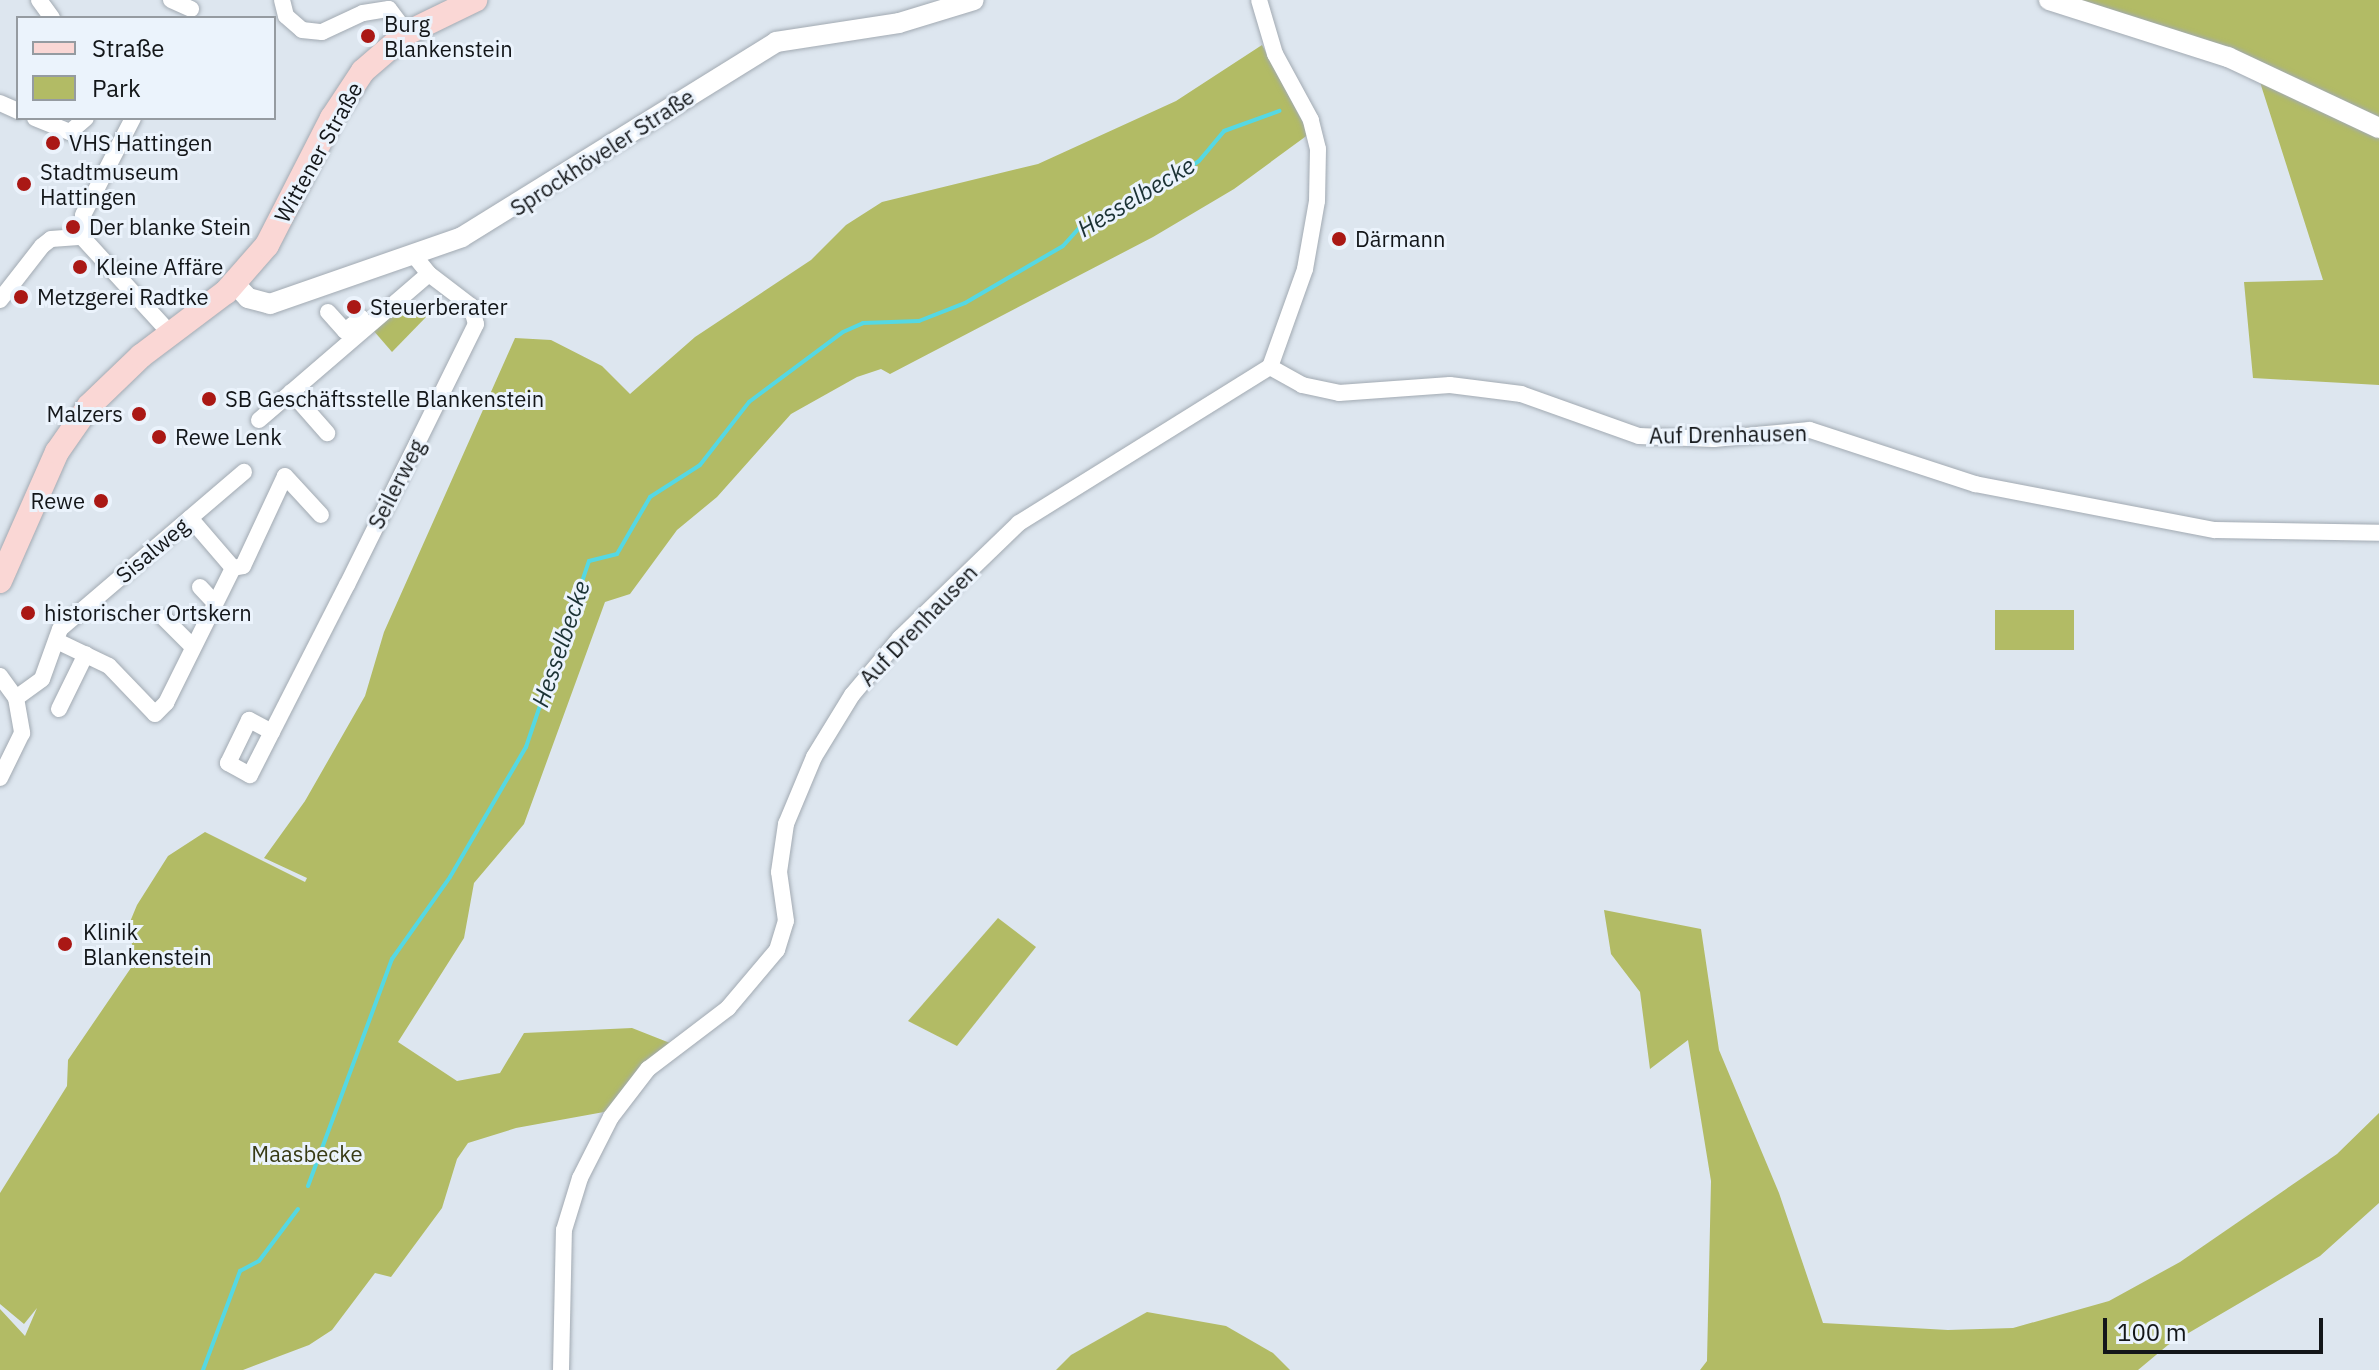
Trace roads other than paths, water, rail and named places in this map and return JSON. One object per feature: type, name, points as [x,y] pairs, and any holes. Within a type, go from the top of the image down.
[{"type":"main road","name":"Wittener Straße","points":[[0,581],[68,434],[116,378],[235,284],[267,245],[347,93],[407,33],[475,0]]},
{"type":"street","points":[[171,0],[191,9]]},
{"type":"street","points":[[282,0],[286,16],[302,30],[322,32],[363,13],[389,9],[407,33]]},
{"type":"street","name":"Sprockhöveler Straße","points":[[235,284],[248,298],[270,304],[413,254],[490,223],[776,42],[899,23],[974,0]]},
{"type":"street","points":[[1259,0],[1275,54],[1304,106],[1318,149],[1317,201],[1305,269],[1270,367]]},
{"type":"street","points":[[2049,0],[2228,57],[2379,128]]},
{"type":"street","points":[[48,120],[80,125]]},
{"type":"street","points":[[132,120],[83,215],[82,237],[171,334]]},
{"type":"street","points":[[0,300],[51,239],[82,237]]},
{"type":"street","name":"Seilerweg","points":[[272,732],[476,324],[471,306],[429,274],[413,254]]},
{"type":"street","points":[[328,312],[345,331],[397,287],[429,274]]},
{"type":"street","points":[[259,420],[429,274]]},
{"type":"street","name":"Auf Drenhausen","points":[[561,1370],[564,1230],[580,1178],[611,1117],[648,1069],[728,1008],[777,950],[786,921],[779,872],[786,824],[814,757],[852,695],[900,638],[1019,523],[1270,367],[1302,385],[1339,393],[1450,385],[1509,392],[1639,436],[1714,439],[1810,430],[1975,484],[2215,530],[2379,533]]},
{"type":"street","points":[[291,392],[327,433]]},
{"type":"street","name":"Sisalweg","points":[[60,635],[244,472]]},
{"type":"street","points":[[233,568],[243,566],[285,476],[321,515]]},
{"type":"street","points":[[190,518],[233,568]]},
{"type":"street","points":[[16,698],[38,685],[60,635],[109,666],[155,714],[233,568]]},
{"type":"street","points":[[200,587],[215,603]]},
{"type":"street","points":[[164,618],[193,647]]},
{"type":"street","points":[[59,709],[86,654]]},
{"type":"street","points":[[0,676],[16,698],[22,733],[0,778]]},
{"type":"waterway","name":"Hesselbecke","points":[[308,1186],[392,959],[450,877],[526,747],[589,561],[617,554],[650,497],[700,465],[749,402],[843,332],[863,323],[919,321],[965,303],[1063,246],[1079,228],[1157,189],[1199,161],[1224,131],[1279,111]]},
{"type":"waterway","name":"Hesselbecke","points":[[203,1370],[240,1271],[259,1261],[298,1209]]},
{"type":"place","name":"Burg Blankenstein","points":[[368,36]]},
{"type":"place","name":"VHS Hattingen","points":[[53,143]]},
{"type":"place","name":"Stadtmuseum Hattingen","points":[[24,184]]},
{"type":"place","name":"Der blanke Stein","points":[[73,227]]},
{"type":"place","name":"Därmann","points":[[1339,239]]},
{"type":"place","name":"Kleine Affäre","points":[[80,267]]},
{"type":"place","name":"Metzgerei Radtke","points":[[21,297]]},
{"type":"place","name":"Steuerberater","points":[[354,307]]},
{"type":"place","name":"SB Geschäftsstelle Blankenstein","points":[[209,399]]},
{"type":"place","name":"Malzers","points":[[139,414]]},
{"type":"place","name":"Rewe Lenk","points":[[159,437]]},
{"type":"place","name":"Rewe","points":[[101,501]]},
{"type":"place","name":"historischer Ortskern","points":[[28,613]]},
{"type":"place","name":"Klinik Blankenstein","points":[[65,944]]},
{"type":"park label","name":"Maasbecke","points":[[307,1154]]}]
